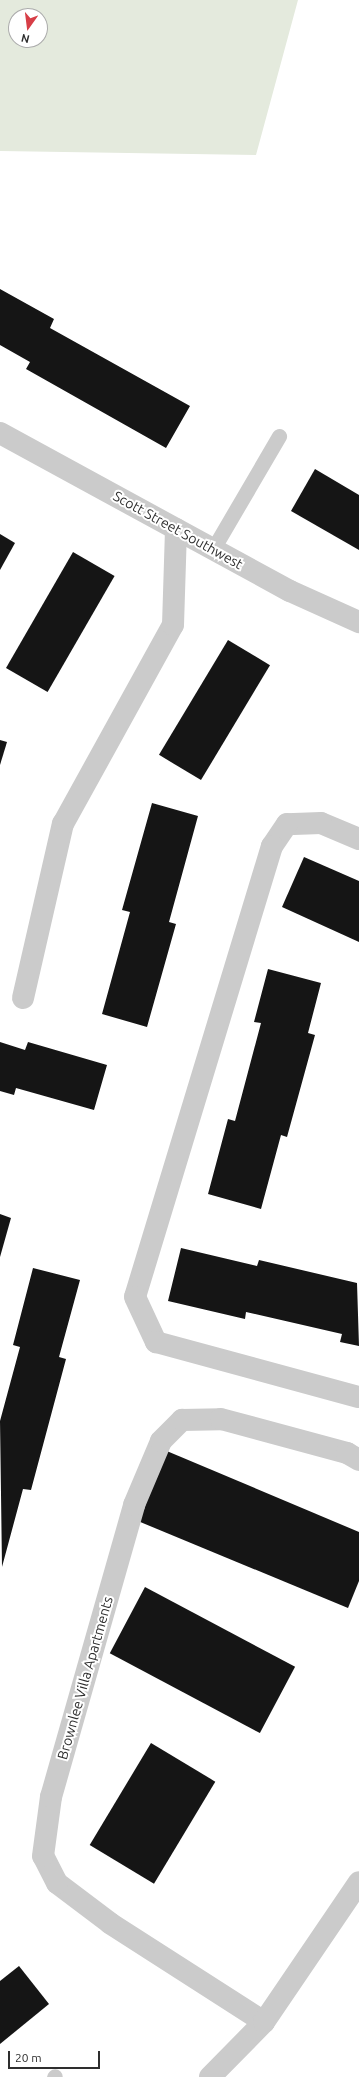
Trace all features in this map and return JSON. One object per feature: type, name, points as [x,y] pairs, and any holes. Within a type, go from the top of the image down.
[{"type":"street","name":"Scott Street Southwest","points":[[0,433],[290,591],[359,622]]},
{"type":"street","points":[[23,998],[63,824],[173,625],[176,529]]},
{"type":"street","points":[[359,839],[321,823],[287,824],[272,846],[135,1297],[156,1342],[359,1397]]},
{"type":"street","name":"Brownlee Villa Apartments","points":[[264,2022],[110,1924],[57,1883],[43,1856],[51,1796],[134,1505],[161,1441],[182,1420],[221,1419],[347,1453],[359,1460]]},
{"type":"street","points":[[210,2077],[264,2022],[359,1882]]},
{"type":"lane","points":[[213,549],[279,436]]},
{"type":"shaded area","points":[[0,0],[298,0],[256,155],[0,151]]},
{"type":"building","points":[[0,289],[54,319],[50,328],[190,406],[166,448],[26,369],[30,362],[0,345]]},
{"type":"building","points":[[315,469],[359,495],[359,550],[291,511]]},
{"type":"building","points":[[0,534],[15,543],[0,570]]},
{"type":"building","points":[[73,552],[115,576],[48,692],[6,668]]},
{"type":"building","points":[[228,640],[270,665],[201,780],[159,755]]},
{"type":"building","points":[[0,740],[7,742],[0,765]]},
{"type":"building","points":[[152,803],[198,816],[169,922],[176,924],[147,1027],[102,1014],[130,912],[122,910]]},
{"type":"building","points":[[304,857],[359,881],[359,942],[282,907]]},
{"type":"building","points":[[268,969],[321,983],[308,1033],[315,1035],[287,1137],[281,1135],[261,1209],[208,1194],[228,1119],[235,1121],[261,1023],[254,1022]]},
{"type":"building","points":[[0,1042],[25,1050],[28,1042],[107,1065],[94,1110],[16,1088],[14,1095],[0,1091]]},
{"type":"building","points":[[0,1214],[11,1218],[0,1257]]},
{"type":"building","points":[[181,1248],[257,1266],[259,1260],[357,1283],[359,1346],[340,1342],[342,1334],[246,1312],[245,1319],[168,1301]]},
{"type":"building","points":[[33,1268],[80,1280],[59,1357],[66,1359],[31,1490],[23,1489],[2,1567],[0,1421],[20,1347],[13,1345]]},
{"type":"building","points":[[162,1449],[359,1532],[359,1581],[348,1608],[133,1519]]},
{"type":"building","points":[[145,1587],[295,1667],[260,1733],[110,1653]]},
{"type":"building","points":[[151,1743],[215,1782],[154,1884],[90,1845]]},
{"type":"building","points":[[19,1966],[49,2004],[0,2044],[0,1981]]}]
